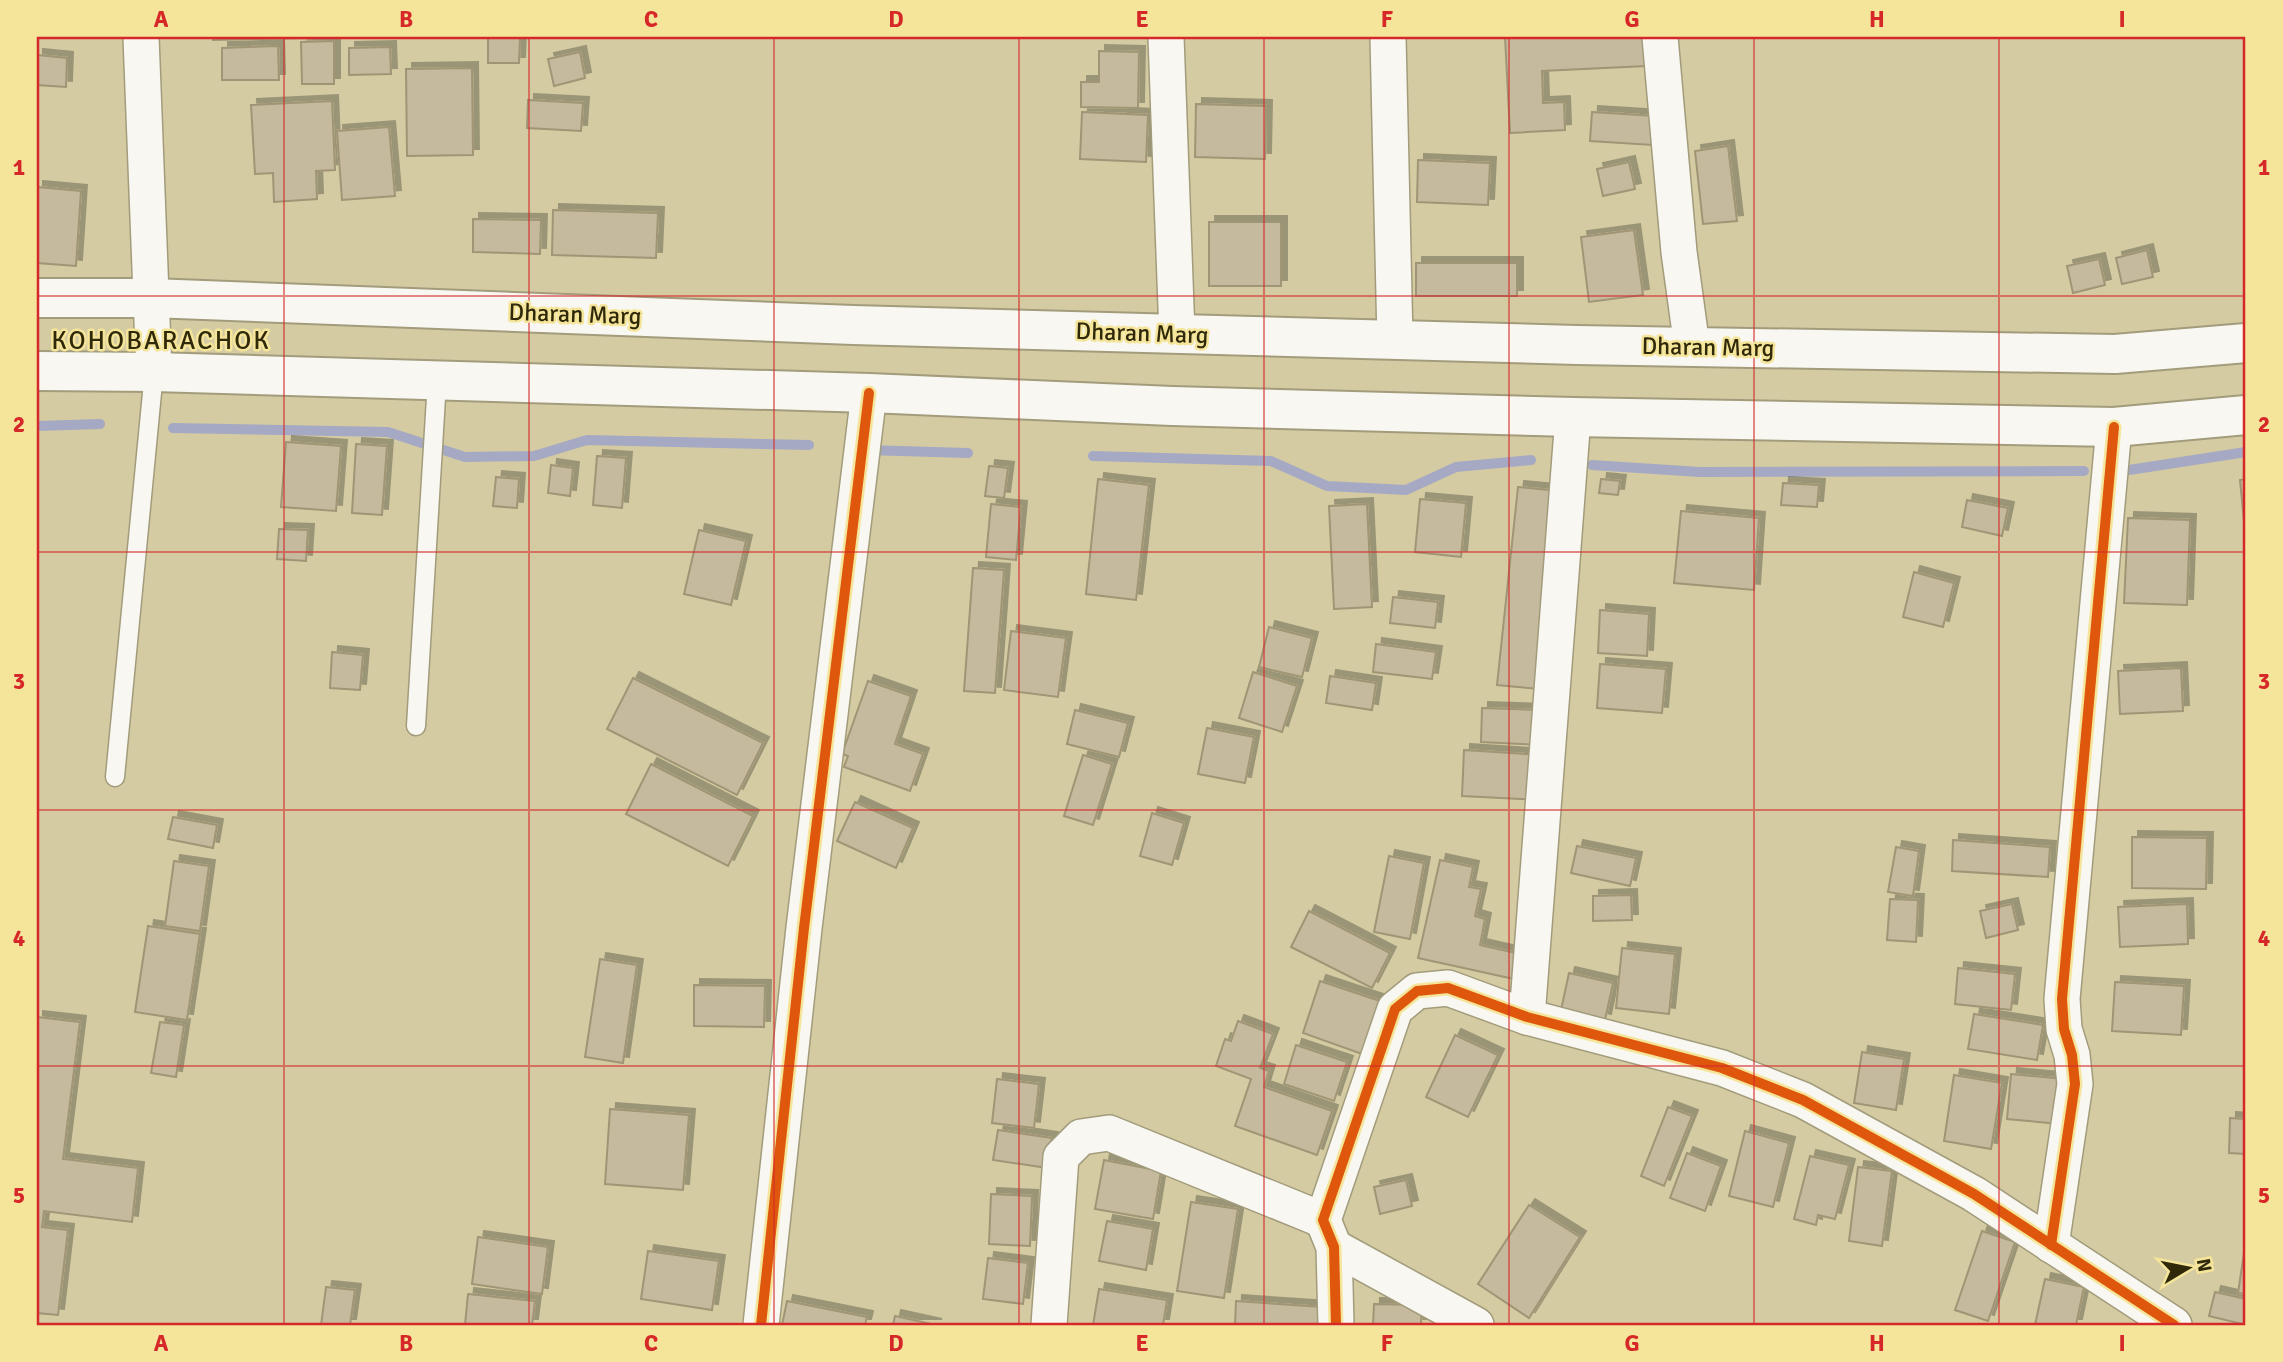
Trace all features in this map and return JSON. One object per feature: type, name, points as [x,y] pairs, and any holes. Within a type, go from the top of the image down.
[{"type":"main road","name":"Dharan Marg","points":[[37,298],[150,298],[867,325],[1692,347],[2115,354],[2246,343]]},
{"type":"main road","points":[[37,371],[869,393],[1172,406],[1573,417],[2114,426],[2246,415]]},
{"type":"street","points":[[141,37],[154,372]]},
{"type":"street","points":[[1166,37],[1177,334]]},
{"type":"street","points":[[1388,37],[1395,340]]},
{"type":"street","points":[[1660,37],[1679,253],[1692,347]]},
{"type":"street","points":[[761,1325],[807,900],[869,393]]},
{"type":"street","points":[[1527,1017],[1573,417]]},
{"type":"street","points":[[2051,1245],[2075,1084],[2072,1055],[2064,1030],[2062,999],[2114,426]]},
{"type":"street","points":[[1336,1325],[1328,1233],[1395,1009],[1417,992],[1448,988],[1527,1017],[1723,1068],[1803,1100],[1973,1194],[2174,1325]]},
{"type":"street","points":[[1049,1325],[1061,1157],[1081,1137],[1109,1133],[1328,1233],[1476,1325]]},
{"type":"lane","points":[[115,777],[154,372]]},
{"type":"lane","points":[[416,726],[438,381]]},
{"type":"building","points":[[213,37],[311,37],[311,38],[213,40]]},
{"type":"building","points":[[488,37],[520,38],[519,63],[488,63]]},
{"type":"building","points":[[1505,37],[1645,37],[1646,66],[1542,71],[1543,103],[1564,102],[1565,130],[1510,133]]},
{"type":"building","points":[[334,41],[334,84],[302,84],[301,42]]},
{"type":"building","points":[[278,46],[279,80],[222,80],[222,48]]},
{"type":"building","points":[[390,47],[391,74],[349,75],[349,48]]},
{"type":"building","points":[[1099,51],[1139,52],[1138,108],[1081,107],[1081,82],[1099,82]]},
{"type":"building","points":[[580,52],[585,78],[554,86],[548,59]]},
{"type":"building","points":[[37,55],[67,58],[66,87],[37,85]]},
{"type":"building","points":[[472,68],[473,155],[407,156],[406,69]]},
{"type":"building","points":[[528,100],[583,103],[581,131],[527,128]]},
{"type":"building","points":[[332,101],[335,170],[316,171],[317,199],[274,202],[273,173],[255,174],[251,105]]},
{"type":"building","points":[[1196,104],[1266,106],[1265,159],[1195,157]]},
{"type":"building","points":[[1082,112],[1148,115],[1146,162],[1080,159]]},
{"type":"building","points":[[1592,112],[1655,116],[1653,145],[1590,141]]},
{"type":"building","points":[[389,127],[395,196],[342,200],[337,131]]},
{"type":"building","points":[[1728,146],[1737,221],[1703,224],[1695,151]]},
{"type":"building","points":[[1418,160],[1490,163],[1488,205],[1417,202]]},
{"type":"building","points":[[1629,162],[1635,189],[1603,196],[1597,169]]},
{"type":"building","points":[[37,187],[81,191],[76,266],[37,263]]},
{"type":"building","points":[[553,210],[658,213],[656,258],[552,255]]},
{"type":"building","points":[[473,219],[541,220],[540,254],[473,252]]},
{"type":"building","points":[[1209,222],[1281,222],[1281,286],[1209,286]]},
{"type":"building","points":[[1634,230],[1643,295],[1589,302],[1581,237]]},
{"type":"building","points":[[2147,250],[2153,277],[2122,284],[2116,258]]},
{"type":"building","points":[[2099,259],[2105,285],[2073,293],[2067,266]]},
{"type":"building","points":[[1416,263],[1517,263],[1517,296],[1416,296]]},
{"type":"building","points":[[286,442],[341,446],[336,511],[281,507]]},
{"type":"building","points":[[356,444],[387,446],[382,515],[352,513]]},
{"type":"building","points":[[597,456],[626,458],[622,508],[593,505]]},
{"type":"building","points":[[551,465],[573,468],[570,496],[548,493]]},
{"type":"building","points":[[989,466],[1008,468],[1004,498],[985,496]]},
{"type":"building","points":[[496,477],[519,479],[517,508],[493,506]]},
{"type":"building","points":[[1098,479],[1149,485],[1136,600],[1086,594]]},
{"type":"building","points":[[1601,479],[1620,481],[1618,495],[1599,493]]},
{"type":"building","points":[[2246,479],[2246,542],[2240,480]]},
{"type":"building","points":[[1783,483],[1819,485],[1817,507],[1781,505]]},
{"type":"building","points":[[1518,487],[1560,491],[1539,689],[1497,685]]},
{"type":"building","points":[[1420,499],[1466,503],[1461,557],[1415,552]]},
{"type":"building","points":[[1967,500],[2008,508],[2002,536],[1962,527]]},
{"type":"building","points":[[991,504],[1021,507],[1016,560],[986,557]]},
{"type":"building","points":[[1367,504],[1372,607],[1334,609],[1329,506]]},
{"type":"building","points":[[1681,511],[1759,518],[1754,590],[1674,583]]},
{"type":"building","points":[[2128,518],[2190,520],[2187,605],[2124,603]]},
{"type":"building","points":[[279,529],[308,530],[306,561],[277,559]]},
{"type":"building","points":[[699,530],[746,541],[731,605],[684,594]]},
{"type":"building","points":[[973,568],[1004,570],[995,693],[964,691]]},
{"type":"building","points":[[1914,572],[1954,583],[1943,627],[1903,617]]},
{"type":"building","points":[[1393,597],[1438,602],[1435,628],[1390,623]]},
{"type":"building","points":[[1600,610],[1649,614],[1647,656],[1598,653]]},
{"type":"building","points":[[1269,627],[1312,638],[1302,677],[1259,667]]},
{"type":"building","points":[[1011,631],[1066,638],[1058,697],[1004,690]]},
{"type":"building","points":[[1376,644],[1436,652],[1432,679],[1373,672]]},
{"type":"building","points":[[332,652],[363,655],[360,690],[330,688]]},
{"type":"building","points":[[1600,664],[1666,669],[1662,713],[1597,708]]},
{"type":"building","points":[[2181,668],[2183,711],[2120,714],[2118,671]]},
{"type":"building","points":[[1253,672],[1297,686],[1282,732],[1239,718]]},
{"type":"building","points":[[1330,676],[1376,683],[1372,710],[1326,703]]},
{"type":"building","points":[[633,678],[763,743],[737,795],[607,729]]},
{"type":"building","points":[[868,681],[911,696],[895,744],[923,754],[910,791],[844,767],[848,756],[842,754]]},
{"type":"building","points":[[1482,708],[1542,710],[1541,745],[1481,742]]},
{"type":"building","points":[[1075,710],[1128,723],[1119,757],[1067,744]]},
{"type":"building","points":[[1207,728],[1254,737],[1245,783],[1198,774]]},
{"type":"building","points":[[1464,750],[1541,755],[1538,800],[1462,796]]},
{"type":"building","points":[[1083,755],[1112,764],[1093,825],[1064,816]]},
{"type":"building","points":[[651,764],[753,816],[728,866],[626,814]]},
{"type":"building","points":[[855,802],[913,828],[896,868],[837,841]]},
{"type":"building","points":[[1152,813],[1184,823],[1172,865],[1140,856]]},
{"type":"building","points":[[173,817],[217,825],[213,848],[168,839]]},
{"type":"building","points":[[2132,837],[2207,838],[2206,889],[2132,888]]},
{"type":"building","points":[[1953,840],[2050,847],[2048,877],[1952,871]]},
{"type":"building","points":[[1577,846],[1636,858],[1630,886],[1571,873]]},
{"type":"building","points":[[1896,847],[1919,851],[1913,896],[1888,892]]},
{"type":"building","points":[[1389,856],[1424,863],[1410,939],[1374,932]]},
{"type":"building","points":[[1440,860],[1473,867],[1469,887],[1481,889],[1475,916],[1485,919],[1480,945],[1520,954],[1514,979],[1418,958]]},
{"type":"building","points":[[174,861],[209,866],[200,931],[165,926]]},
{"type":"building","points":[[1631,895],[1632,920],[1593,921],[1593,896]]},
{"type":"building","points":[[1890,899],[1918,900],[1916,942],[1887,940]]},
{"type":"building","points":[[2012,904],[2018,930],[1986,938],[1980,911]]},
{"type":"building","points":[[2187,904],[2188,944],[2120,947],[2118,907]]},
{"type":"building","points":[[1309,911],[1390,953],[1372,988],[1291,947]]},
{"type":"building","points":[[148,926],[200,934],[187,1020],[135,1012]]},
{"type":"building","points":[[1622,948],[1675,954],[1669,1014],[1616,1008]]},
{"type":"building","points":[[600,959],[637,965],[623,1063],[585,1057]]},
{"type":"building","points":[[1958,968],[2015,974],[2011,1010],[1955,1004]]},
{"type":"building","points":[[1569,973],[1613,983],[1605,1020],[1561,1010]]},
{"type":"building","points":[[1320,981],[1380,1001],[1362,1054],[1303,1033]]},
{"type":"building","points":[[2115,982],[2184,986],[2181,1035],[2112,1031]]},
{"type":"building","points":[[694,985],[765,986],[764,1027],[694,1026]]},
{"type":"building","points":[[1974,1014],[2043,1025],[2037,1060],[1968,1049]]},
{"type":"building","points":[[37,1017],[80,1022],[63,1159],[138,1168],[132,1222],[44,1211],[42,1227],[68,1230],[58,1315],[37,1313]]},
{"type":"building","points":[[1238,1021],[1273,1034],[1260,1068],[1269,1071],[1264,1087],[1332,1111],[1317,1155],[1235,1126],[1251,1079],[1216,1066],[1225,1039],[1231,1041]]},
{"type":"building","points":[[160,1022],[184,1025],[176,1077],[151,1073]]},
{"type":"building","points":[[1455,1035],[1498,1055],[1468,1117],[1426,1097]]},
{"type":"building","points":[[1296,1045],[1347,1062],[1334,1101],[1284,1084]]},
{"type":"building","points":[[1862,1052],[1904,1059],[1896,1110],[1854,1103]]},
{"type":"building","points":[[2011,1074],[2064,1079],[2059,1124],[2007,1119]]},
{"type":"building","points":[[1954,1075],[2002,1083],[1991,1149],[1944,1141]]},
{"type":"building","points":[[997,1079],[1039,1084],[1034,1128],[992,1123]]},
{"type":"building","points":[[1668,1107],[1692,1116],[1664,1186],[1641,1176]]},
{"type":"building","points":[[610,1109],[689,1115],[683,1190],[605,1184]]},
{"type":"building","points":[[2230,1118],[2246,1119],[2246,1154],[2229,1153]]},
{"type":"building","points":[[998,1130],[1052,1138],[1048,1168],[993,1160]]},
{"type":"building","points":[[1745,1131],[1789,1143],[1773,1207],[1729,1196]]},
{"type":"building","points":[[1687,1153],[1721,1166],[1705,1211],[1670,1198]]},
{"type":"building","points":[[1810,1156],[1849,1165],[1835,1219],[1818,1215],[1816,1225],[1794,1219]]},
{"type":"building","points":[[1104,1160],[1161,1171],[1153,1219],[1095,1209]]},
{"type":"building","points":[[1858,1167],[1892,1171],[1882,1246],[1849,1241]]},
{"type":"building","points":[[1406,1180],[1412,1206],[1380,1214],[1374,1187]]},
{"type":"building","points":[[991,1194],[1032,1196],[1030,1246],[989,1244]]},
{"type":"building","points":[[1191,1202],[1238,1209],[1224,1298],[1177,1291]]},
{"type":"building","points":[[1529,1205],[1580,1237],[1529,1318],[1478,1284]]},
{"type":"building","points":[[1107,1221],[1153,1229],[1146,1270],[1099,1261]]},
{"type":"building","points":[[1982,1231],[2015,1242],[1988,1321],[1955,1310]]},
{"type":"building","points":[[478,1237],[548,1247],[542,1294],[472,1284]]},
{"type":"building","points":[[648,1251],[719,1261],[712,1310],[641,1299]]},
{"type":"building","points":[[2244,1253],[2246,1254],[2246,1294],[2238,1293]]},
{"type":"building","points":[[988,1258],[1028,1263],[1023,1304],[983,1299]]},
{"type":"building","points":[[2045,1279],[2084,1287],[2076,1325],[2035,1325]]},
{"type":"building","points":[[326,1287],[355,1290],[350,1325],[321,1325]]},
{"type":"building","points":[[1099,1289],[1167,1300],[1163,1325],[1093,1325]]},
{"type":"building","points":[[2215,1292],[2246,1299],[2246,1325],[2209,1316]]},
{"type":"building","points":[[468,1294],[535,1301],[532,1325],[465,1325]]},
{"type":"building","points":[[787,1301],[867,1317],[865,1325],[782,1325]]},
{"type":"building","points":[[1236,1301],[1322,1307],[1320,1325],[1235,1325]]},
{"type":"building","points":[[1374,1304],[1422,1305],[1421,1325],[1373,1325]]},
{"type":"building","points":[[895,1316],[936,1325],[893,1325]]},
{"type":"waterway","points":[[37,426],[100,424]]},
{"type":"waterway","points":[[173,428],[388,432],[465,457],[534,456],[587,440],[809,445]]},
{"type":"waterway","points":[[866,450],[968,453]]},
{"type":"waterway","points":[[2129,470],[2246,452]]},
{"type":"waterway","points":[[1093,456],[1271,461],[1327,486],[1406,490],[1456,467],[1531,460]]},
{"type":"waterway","points":[[1592,465],[1700,472],[2084,471]]},
{"type":"cycle path","points":[[761,1325],[804,928],[869,393]]},
{"type":"cycle path","points":[[2051,1245],[2075,1084],[2072,1055],[2064,1029],[2062,999],[2114,427]]},
{"type":"cycle path","points":[[1336,1325],[1334,1247],[1323,1220],[1395,1009],[1417,991],[1448,988],[1527,1017],[1722,1068],[1803,1100],[1974,1194],[2174,1325]]},
{"type":"district","name":"KOHOBARACHOK","points":[[161,341]]}]
